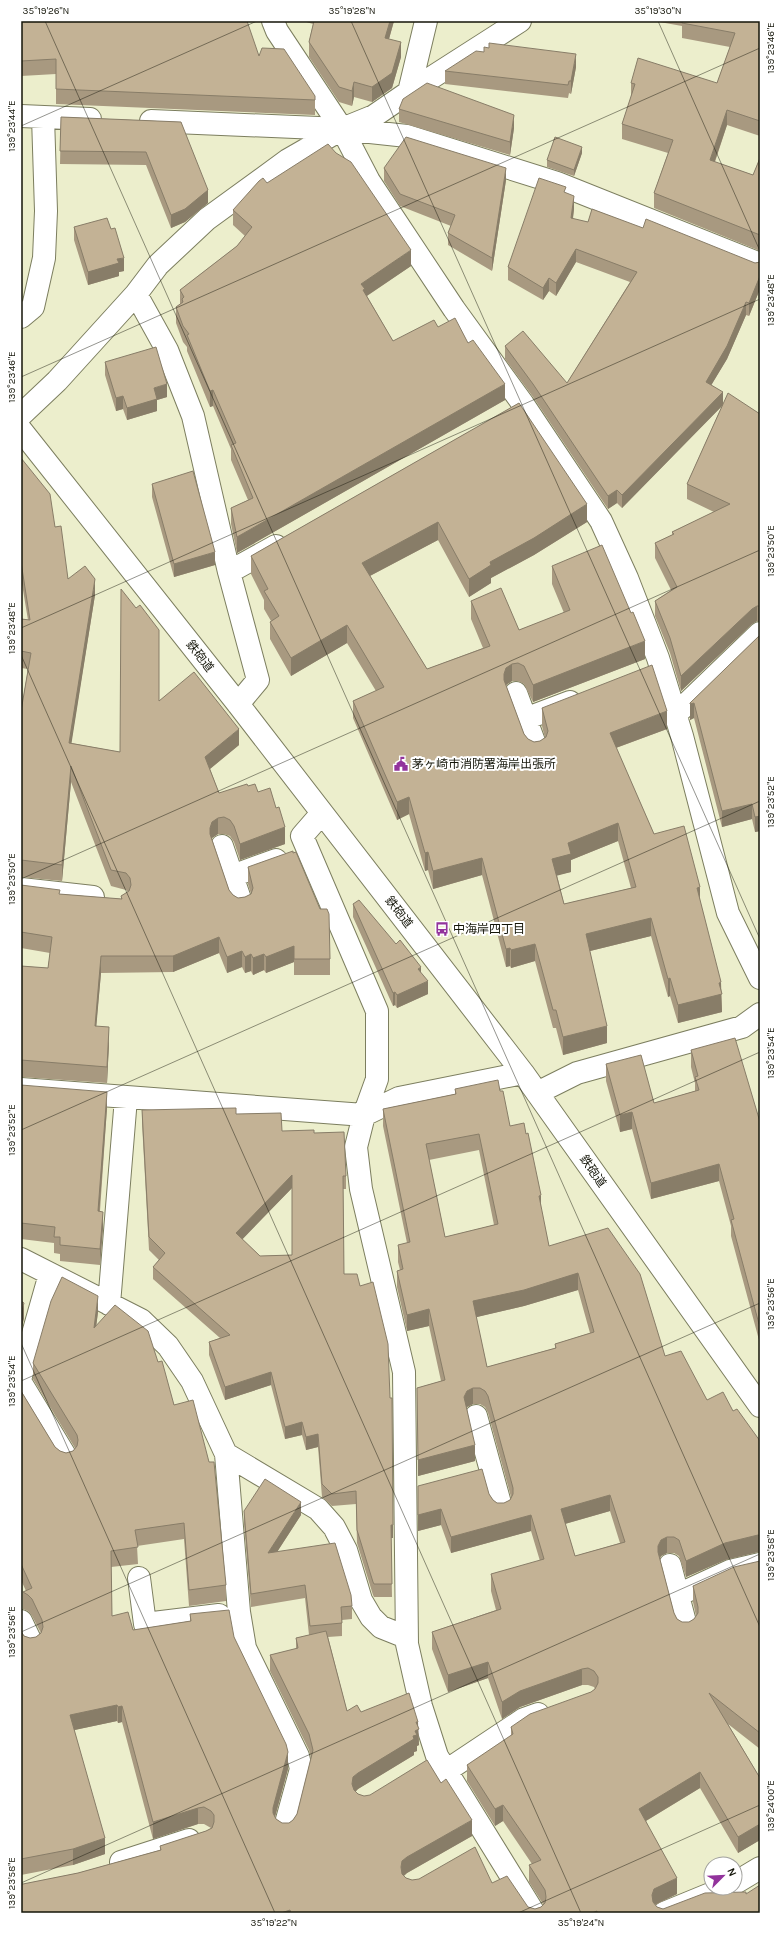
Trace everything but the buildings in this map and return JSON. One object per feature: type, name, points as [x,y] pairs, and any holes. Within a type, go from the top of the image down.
[{"type":"street","points":[[273,21],[277,31],[342,130],[369,181],[454,309],[523,404],[601,521],[627,578],[660,666],[676,714],[728,913],[760,978]]},
{"type":"street","points":[[409,92],[426,21]]},
{"type":"street","points":[[21,415],[57,381],[136,294],[158,265],[207,219],[288,160],[342,130],[374,116],[520,21]]},
{"type":"street","points":[[21,116],[342,130],[407,136],[557,183],[760,264]]},
{"type":"street","points":[[21,317],[33,307],[44,258],[46,211],[42,117]]},
{"type":"street","points":[[136,294],[167,350],[193,416],[229,572],[258,680],[238,704]]},
{"type":"street","points":[[503,416],[523,404]]},
{"type":"street","name":"鉄砲道","points":[[21,430],[238,704],[523,1073],[760,1406]]},
{"type":"street","points":[[229,572],[291,537]]},
{"type":"street","points":[[676,714],[760,633]]},
{"type":"street","points":[[639,674],[660,666]]},
{"type":"street","points":[[516,693],[536,746]]},
{"type":"street","points":[[525,719],[589,694]]},
{"type":"street","points":[[322,813],[302,836],[377,1011],[377,1079],[364,1115],[356,1147],[361,1189],[404,1372],[406,1637],[421,1706],[442,1763],[482,1845],[534,1913]]},
{"type":"street","points":[[222,846],[241,902]]},
{"type":"street","points":[[232,876],[308,849]]},
{"type":"street","points":[[21,889],[112,900]]},
{"type":"street","points":[[537,1093],[577,1073],[742,1027],[760,1014]]},
{"type":"street","points":[[21,1089],[364,1115],[399,1098],[523,1073]]},
{"type":"street","points":[[109,1304],[126,1098]]},
{"type":"street","points":[[21,1259],[141,1320],[168,1346],[192,1381],[226,1454],[239,1612],[245,1648],[298,1756],[301,1769],[285,1827]]},
{"type":"street","points":[[21,1376],[50,1274]]},
{"type":"street","points":[[21,1383],[66,1457]]},
{"type":"street","points":[[476,1416],[501,1507]]},
{"type":"street","points":[[226,1454],[318,1509],[334,1527],[346,1550],[362,1600],[371,1617],[381,1627],[406,1637]]},
{"type":"street","points":[[469,1475],[491,1470]]},
{"type":"street","points":[[404,1493],[426,1487]]},
{"type":"street","points":[[678,1595],[730,1572],[760,1564]]},
{"type":"street","points":[[670,1565],[686,1626]]},
{"type":"street","points":[[139,1578],[145,1624],[239,1612]]},
{"type":"street","points":[[21,1621],[31,1642]]},
{"type":"street","points":[[417,1768],[442,1763],[524,1719],[558,1707]]},
{"type":"street","points":[[105,1868],[202,1836]]},
{"type":"street","points":[[743,1879],[760,1868]]},
{"type":"street","points":[[664,1913],[705,1896]]},
{"type":"place","name":"茅ヶ崎市消防署海岸出張所","points":[[401,764]]},
{"type":"place","name":"中海岸四丁目","points":[[442,929]]}]
